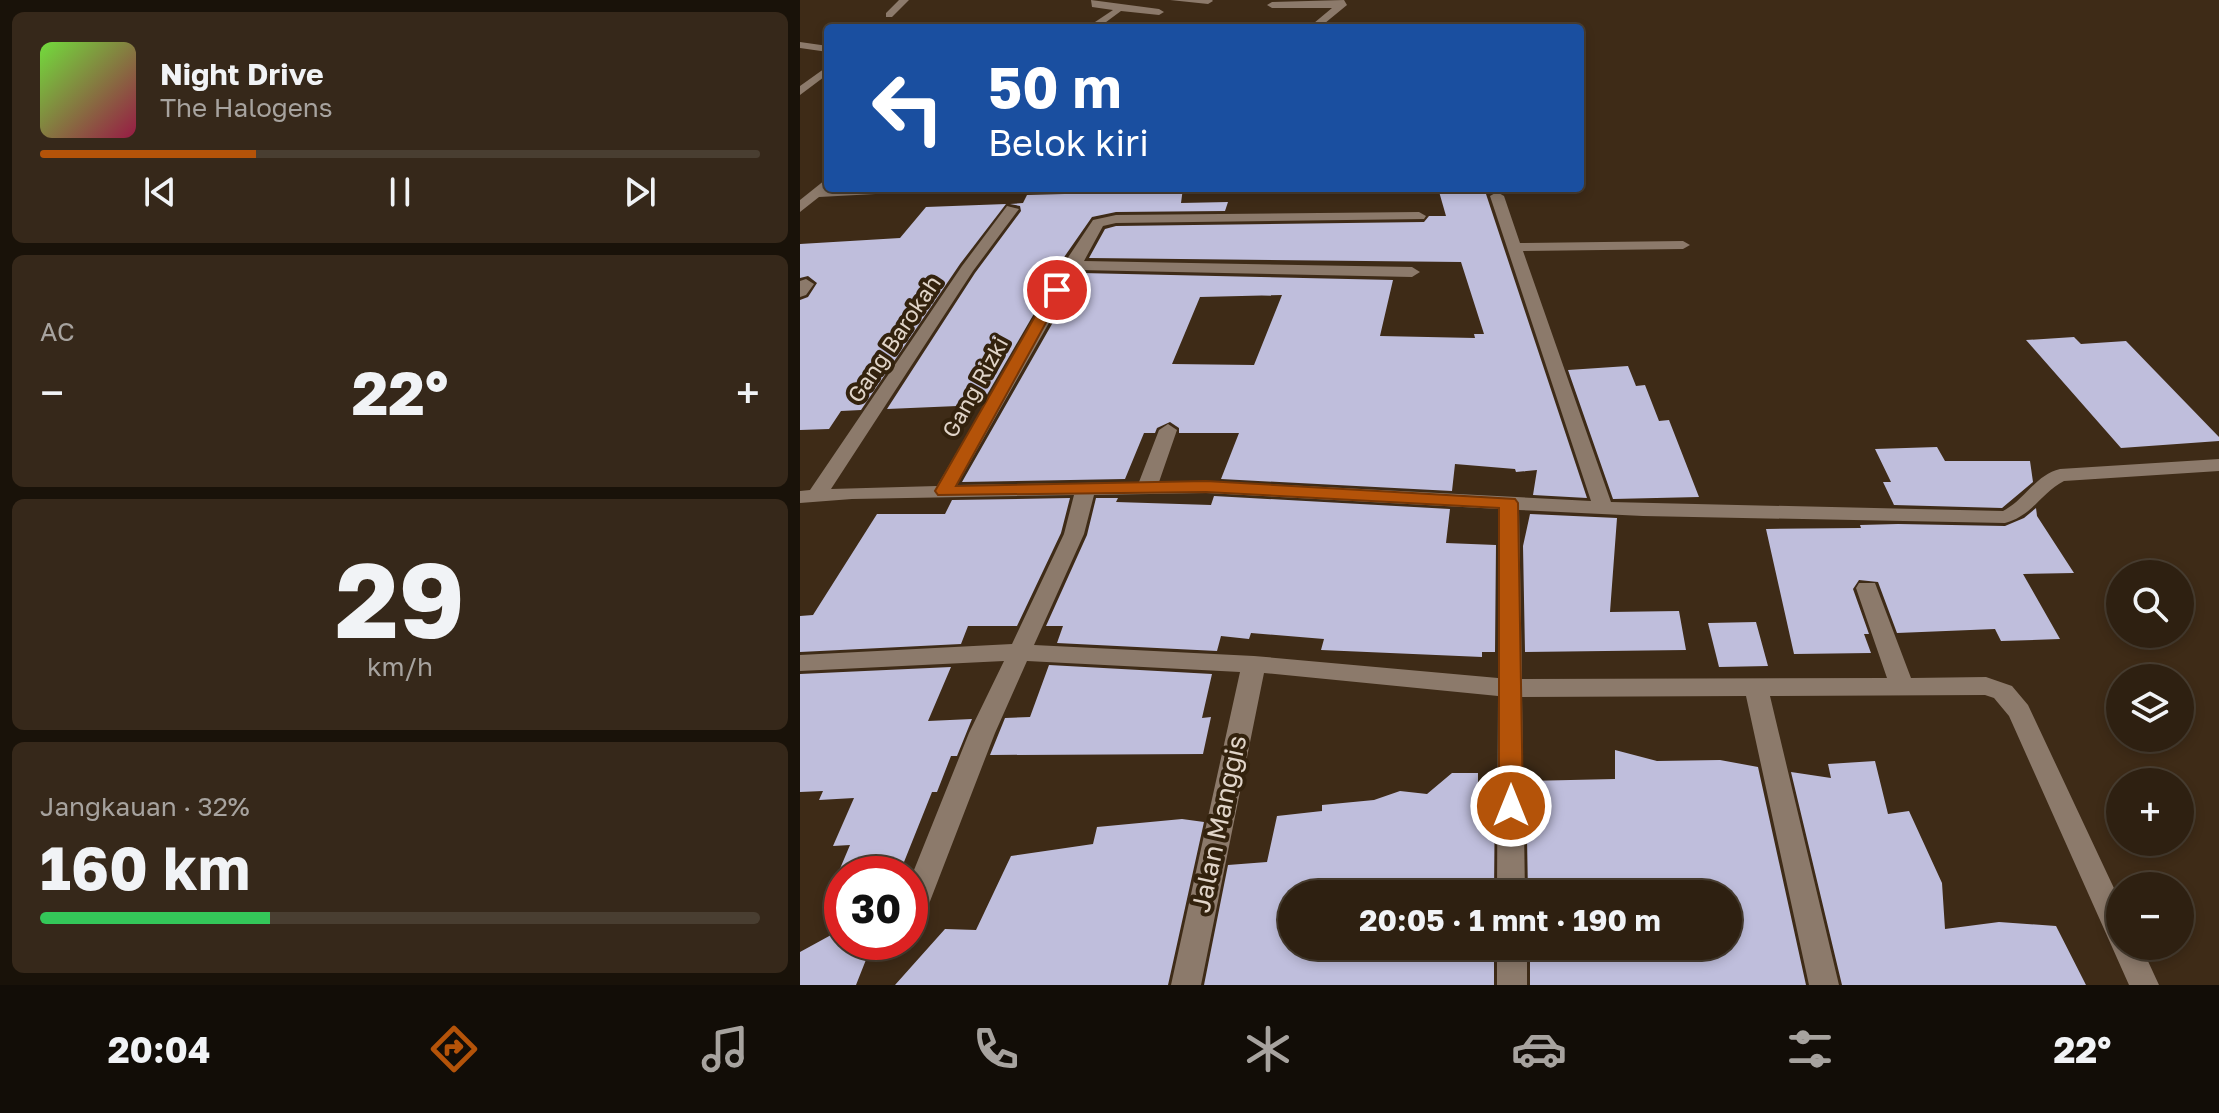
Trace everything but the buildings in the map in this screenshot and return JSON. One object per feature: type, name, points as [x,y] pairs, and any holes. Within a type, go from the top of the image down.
[{"type":"street","points":[[889,15],[904,0]]},
{"type":"street","points":[[1096,0],[1095,5],[1098,6],[1159,12]]},
{"type":"street","points":[[1175,0],[1208,1]]},
{"type":"street","points":[[1272,5],[1345,2]]},
{"type":"street","points":[[1318,24],[1345,2]]},
{"type":"street","points":[[1098,24],[1117,12]]},
{"type":"street","points":[[800,45],[824,48]]},
{"type":"street","points":[[800,92],[824,72]]},
{"type":"street","points":[[800,208],[824,185]]},
{"type":"street","points":[[815,193],[835,192]]},
{"type":"street","points":[[1497,196],[1603,508]]},
{"type":"street","name":"Gang Barokah","points":[[808,497],[1012,209]]},
{"type":"street","name":"Gang Rizki","points":[[944,491],[1071,265],[1098,223],[1116,219],[1419,216]]},
{"type":"street","points":[[1515,247],[1683,245]]},
{"type":"street","points":[[1071,265],[1412,272]]},
{"type":"street","points":[[1147,488],[1168,430]]},
{"type":"street","points":[[808,497],[944,491],[1218,487],[1603,508],[2005,517],[2026,506],[2043,484],[2060,475],[2219,465]]},
{"type":"street","points":[[928,866],[1016,652],[1040,612],[1074,534],[1085,490]]},
{"type":"street","points":[[1509,503],[1511,880]]},
{"type":"street","points":[[1867,588],[1901,684]]},
{"type":"street","points":[[800,663],[1016,652],[1254,664],[1510,688],[1986,686],[2008,696],[2019,711],[2106,902]]},
{"type":"street","name":"Jalan Manggis","points":[[1186,985],[1254,664]]},
{"type":"street","points":[[1756,688],[1824,985]]},
{"type":"street","points":[[1512,960],[1512,985]]},
{"type":"street","points":[[2132,960],[2144,985]]},
{"type":"route","points":[[1057,290],[944,491],[1206,487],[1509,503],[1511,806]]}]
